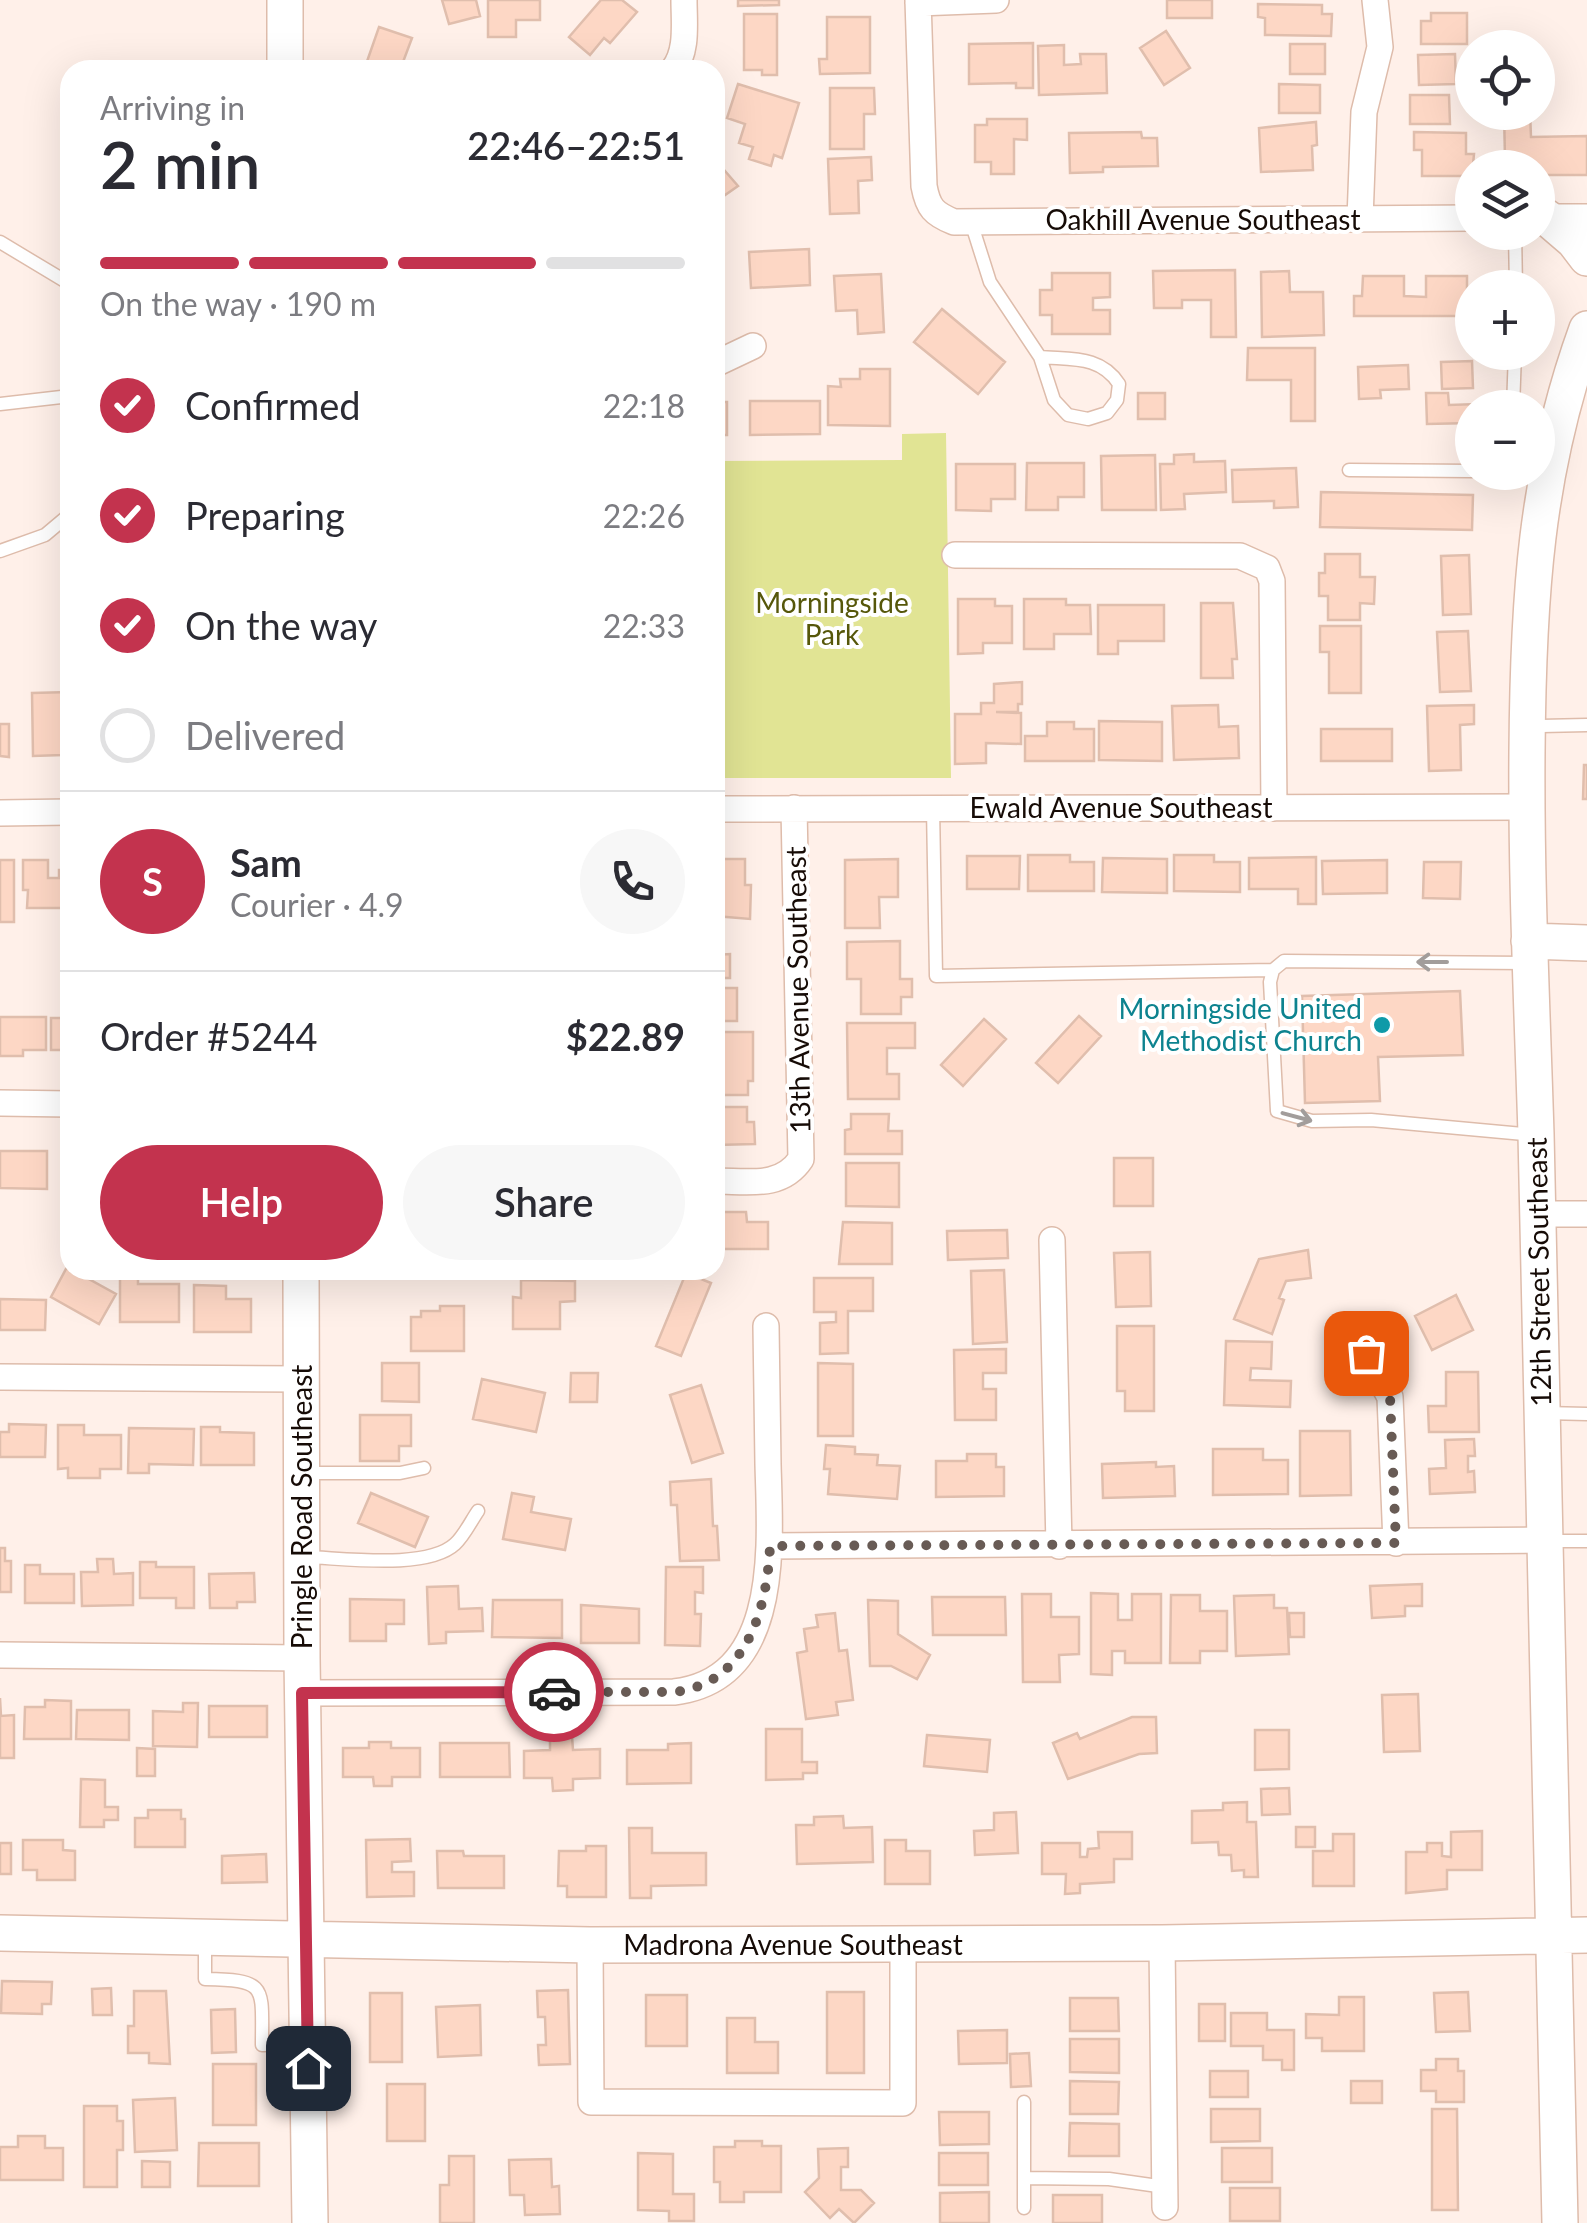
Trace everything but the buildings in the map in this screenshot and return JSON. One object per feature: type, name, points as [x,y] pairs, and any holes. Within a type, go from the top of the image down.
[{"type":"main road","points":[[285,0],[285,60]]},
{"type":"main road","points":[[1555,232],[1574,241],[1587,258]]},
{"type":"main road","name":"12th Street Southeast","points":[[1560,2223],[1571,1936],[1542,1413],[1526,807],[1527,666],[1536,536],[1557,425],[1587,329]]},
{"type":"main road","points":[[1529,952],[1587,943]]},
{"type":"main road","name":"Pringle Road Southeast","points":[[301,1280],[310,2223]]},
{"type":"main road","name":"Madrona Avenue Southeast","points":[[0,1934],[590,1945],[1162,1943],[1571,1936]]},
{"type":"street","points":[[680,60],[684,44],[684,0]]},
{"type":"street","points":[[918,2],[996,0]]},
{"type":"street","points":[[1360,219],[1364,112],[1380,47],[1375,0]]},
{"type":"street","name":"Oakhill Avenue Southeast","points":[[918,2],[924,186],[927,203],[935,214],[954,222],[1455,218]]},
{"type":"street","points":[[1555,220],[1587,216]]},
{"type":"street","points":[[725,359],[753,346]]},
{"type":"street","points":[[954,554],[1240,556],[1267,568],[1272,581],[1274,808]]},
{"type":"street","name":"Ewald Avenue Southeast","points":[[725,809],[1526,807]]},
{"type":"street","name":"13th Avenue Southeast","points":[[725,1180],[772,1182],[787,1176],[801,1159],[794,808]]},
{"type":"street","points":[[0,812],[60,812]]},
{"type":"street","points":[[0,1103],[60,1104]]},
{"type":"street","points":[[1537,1214],[1587,1214]]},
{"type":"street","points":[[1052,1240],[1058,1546]]},
{"type":"street","points":[[0,1655],[302,1676],[692,1690],[724,1674],[738,1660],[750,1639],[768,1584],[766,1326]]},
{"type":"street","points":[[1366,1353],[1390,1396],[1396,1543]]},
{"type":"street","points":[[0,1377],[302,1378]]},
{"type":"street","points":[[770,1546],[1547,1540]]},
{"type":"street","points":[[1162,1943],[1165,2197]]},
{"type":"street","points":[[590,1945],[591,2102],[903,2103],[904,1945]]},
{"type":"lane","points":[[971,222],[990,282],[1040,356],[1054,400],[1068,414],[1088,419],[1107,413],[1117,400],[1119,384],[1110,369],[1093,362],[1040,356]]},
{"type":"lane","points":[[0,242],[60,278]]},
{"type":"lane","points":[[0,404],[60,397]]},
{"type":"lane","points":[[1349,470],[1455,471]]},
{"type":"lane","points":[[0,552],[45,535],[60,522]]},
{"type":"lane","points":[[1541,726],[1587,726]]},
{"type":"lane","points":[[933,808],[936,976],[1273,970]]},
{"type":"lane","points":[[1529,952],[1284,961],[1273,970],[1270,982],[1277,1111],[1312,1122],[1371,1120],[1536,1136]]},
{"type":"lane","points":[[1542,1413],[1587,1414]]},
{"type":"lane","points":[[302,1473],[400,1473],[424,1468]]},
{"type":"lane","points":[[302,1557],[417,1558],[439,1553],[455,1544],[478,1511]]},
{"type":"lane","points":[[1547,1540],[1587,1541]]},
{"type":"lane","points":[[205,1938],[205,1979],[241,1980],[257,1987],[262,1998],[262,2044],[308,2044]]},
{"type":"lane","points":[[1024,2102],[1024,2208]]},
{"type":"lane","points":[[1024,2178],[1109,2179],[1165,2197]]},
{"type":"green space","name":"Morningside Park","points":[[946,433],[951,778],[725,778],[725,461],[902,460],[902,434]]},
{"type":"way so far","points":[[554,1692],[674,1692],[692,1690],[724,1674],[750,1639],[768,1584],[770,1546],[1396,1543],[1390,1396],[1366,1353]]},
{"type":"place","name":"Morningside United Methodist Church","points":[[1382,1025]]},
{"type":"route","points":[[308,2068],[302,1693],[554,1692]]}]
